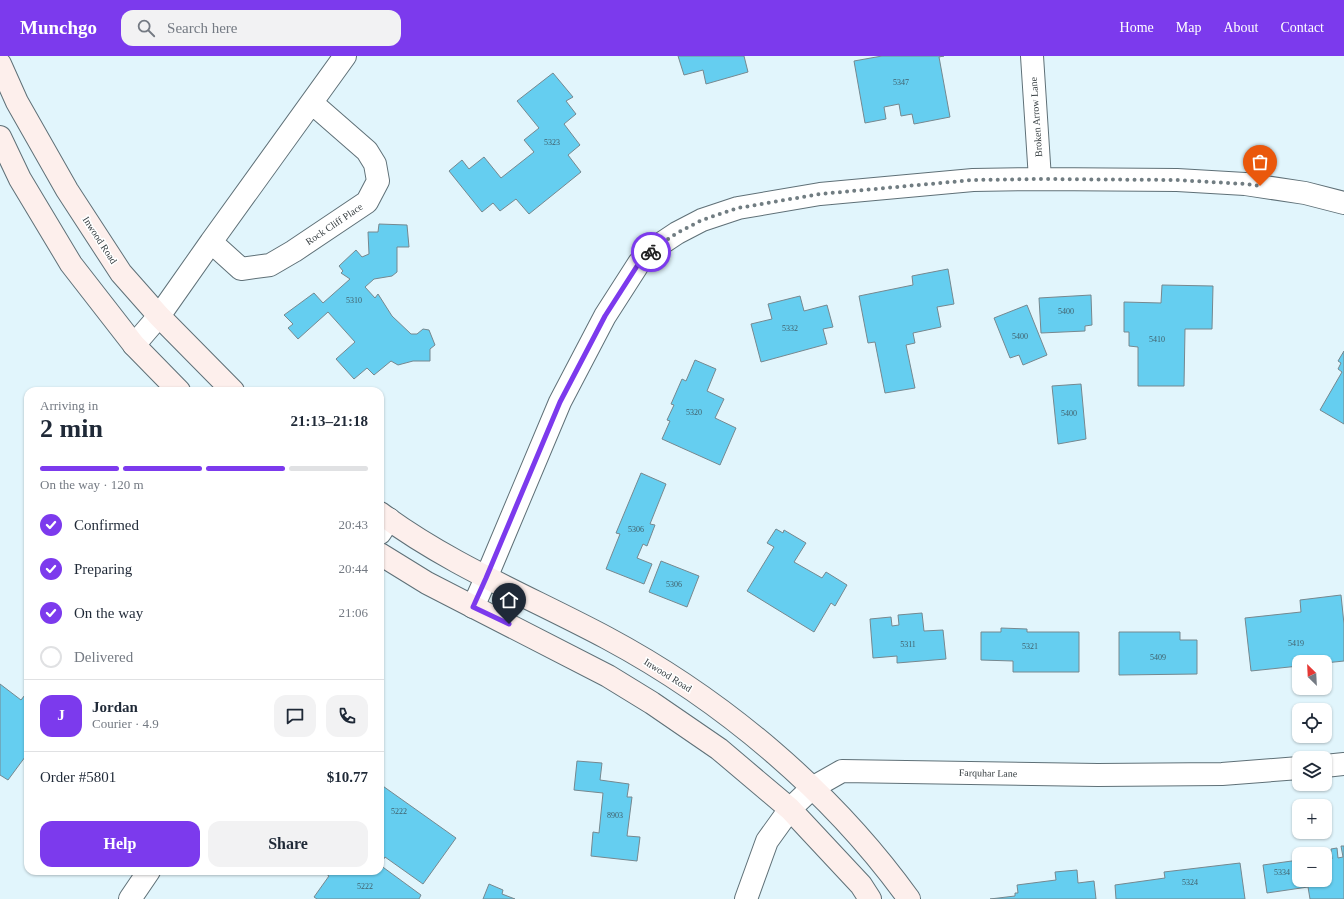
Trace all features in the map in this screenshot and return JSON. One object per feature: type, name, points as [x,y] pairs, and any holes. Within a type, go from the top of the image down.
[{"type":"main road","name":"Inwood Road","points":[[0,64],[17,102],[67,190],[121,273],[159,316],[229,387]]},
{"type":"main road","points":[[0,137],[20,179],[71,264],[134,346],[175,387]]},
{"type":"main road","name":"Inwood Road","points":[[384,523],[486,578],[607,638],[709,701],[756,738],[812,788],[870,849],[909,899]]},
{"type":"main road","points":[[384,556],[427,583],[608,676],[652,703],[719,749],[790,810],[860,885],[870,899]]},
{"type":"street","points":[[134,346],[159,316],[345,56]]},
{"type":"street","name":"Broken Arrow Lane","points":[[1032,56],[1040,179]]},
{"type":"street","name":"Rock Cliff Place","points":[[211,242],[241,269],[270,265],[294,251],[367,202],[378,181],[375,164],[367,151],[312,104]]},
{"type":"street","points":[[473,607],[560,402],[605,316],[639,263],[656,247],[702,220],[738,208],[820,194],[973,180],[1176,180],[1245,184],[1305,193],[1344,203]]},
{"type":"street","points":[[1332,765],[1344,764]]},
{"type":"street","name":"Farquhar Lane","points":[[746,899],[767,841],[790,810],[812,788],[842,771],[1098,775],[1222,774],[1292,769]]},
{"type":"street","points":[[130,899],[146,875]]},
{"type":"building","points":[[678,56],[744,56],[748,72],[706,84],[703,70],[684,75]]},
{"type":"building","points":[[882,56],[944,56],[939,57],[950,117],[914,124],[912,114],[901,116],[899,104],[884,107],[886,119],[865,123],[854,61]]},
{"type":"building","points":[[553,73],[573,97],[566,101],[576,114],[564,124],[580,145],[568,155],[581,172],[529,214],[516,199],[500,211],[493,203],[482,212],[449,171],[462,160],[469,169],[484,157],[501,178],[534,152],[524,140],[539,128],[517,101]]},
{"type":"building","points":[[379,224],[407,225],[409,247],[397,247],[397,272],[392,276],[374,279],[365,287],[375,298],[378,294],[392,316],[411,334],[417,334],[423,329],[429,330],[435,345],[430,349],[430,361],[413,361],[398,365],[391,361],[374,375],[367,368],[354,379],[336,359],[355,342],[328,312],[298,339],[288,328],[293,324],[284,315],[314,293],[323,303],[350,279],[341,273],[343,271],[339,266],[356,250],[362,257],[369,254],[368,232],[378,232]]},
{"type":"building","points":[[948,269],[954,304],[937,307],[941,327],[913,333],[915,343],[906,345],[915,388],[885,393],[875,342],[868,343],[859,296],[913,285],[912,276]]},
{"type":"building","points":[[1162,285],[1213,286],[1212,329],[1185,329],[1184,386],[1138,386],[1138,347],[1129,346],[1129,332],[1124,332],[1124,302],[1161,303]]},
{"type":"building","points":[[1091,295],[1092,325],[1085,326],[1085,331],[1041,333],[1039,298]]},
{"type":"building","points":[[800,296],[804,311],[827,305],[833,327],[823,329],[827,344],[761,362],[751,324],[772,319],[768,304]]},
{"type":"building","points":[[1027,305],[1047,355],[1023,365],[1019,355],[1010,358],[994,318]]},
{"type":"building","points":[[1344,351],[1344,424],[1320,410],[1342,372],[1338,369],[1341,363],[1338,361]]},
{"type":"building","points":[[695,360],[716,369],[707,391],[724,399],[715,418],[736,428],[720,465],[662,439],[670,421],[667,420],[674,405],[671,404],[682,379],[686,381]]},
{"type":"building","points":[[1081,384],[1086,439],[1058,444],[1052,386]]},
{"type":"building","points":[[641,473],[666,484],[650,524],[655,525],[647,546],[643,544],[637,558],[652,564],[644,584],[606,569],[620,534],[616,533]]},
{"type":"building","points":[[776,529],[783,533],[784,530],[806,543],[794,562],[822,578],[826,572],[847,585],[835,606],[831,603],[814,632],[747,591],[774,547],[767,543]]},
{"type":"building","points":[[661,561],[699,576],[687,607],[649,592]]},
{"type":"building","points":[[1341,595],[1344,624],[1344,661],[1332,662],[1332,655],[1292,655],[1292,667],[1251,671],[1245,618],[1301,612],[1300,600]]},
{"type":"building","points":[[922,613],[924,631],[943,630],[946,659],[897,663],[897,656],[873,658],[870,619],[891,617],[892,626],[899,625],[898,615]]},
{"type":"building","points":[[1001,628],[1027,629],[1027,632],[1079,632],[1079,672],[1013,672],[1013,661],[981,660],[981,632],[1001,632]]},
{"type":"building","points":[[1119,632],[1180,632],[1180,640],[1197,640],[1197,674],[1119,675]]},
{"type":"building","points":[[0,684],[21,700],[24,696],[24,758],[8,780],[0,775]]},
{"type":"building","points":[[577,761],[602,763],[600,780],[629,784],[627,797],[632,797],[627,836],[640,837],[637,861],[591,856],[593,832],[599,833],[603,793],[574,790]]},
{"type":"building","points":[[384,787],[456,838],[423,884],[385,857],[384,859]]},
{"type":"building","points":[[1341,846],[1344,846],[1344,899],[1310,899],[1308,887],[1332,887],[1332,849],[1337,848],[1338,858],[1343,857]]},
{"type":"building","points":[[1292,861],[1292,887],[1308,887],[1267,893],[1263,865]]},
{"type":"building","points":[[1240,863],[1245,899],[1116,899],[1115,885],[1165,878],[1164,872]]},
{"type":"building","points":[[384,868],[421,895],[419,899],[317,899],[314,897],[329,876],[328,875],[384,875]]},
{"type":"building","points":[[1077,870],[1078,883],[1094,881],[1096,899],[990,899],[1015,896],[1015,893],[1018,893],[1017,885],[1056,880],[1055,872]]},
{"type":"building","points":[[489,884],[503,890],[502,894],[515,899],[483,899]]},
{"type":"way so far","points":[[651,252],[677,233],[702,220],[738,208],[820,194],[973,180],[1176,180],[1260,186]]},
{"type":"route","points":[[509,624],[473,607],[560,402],[605,316],[639,263],[651,252]]}]
